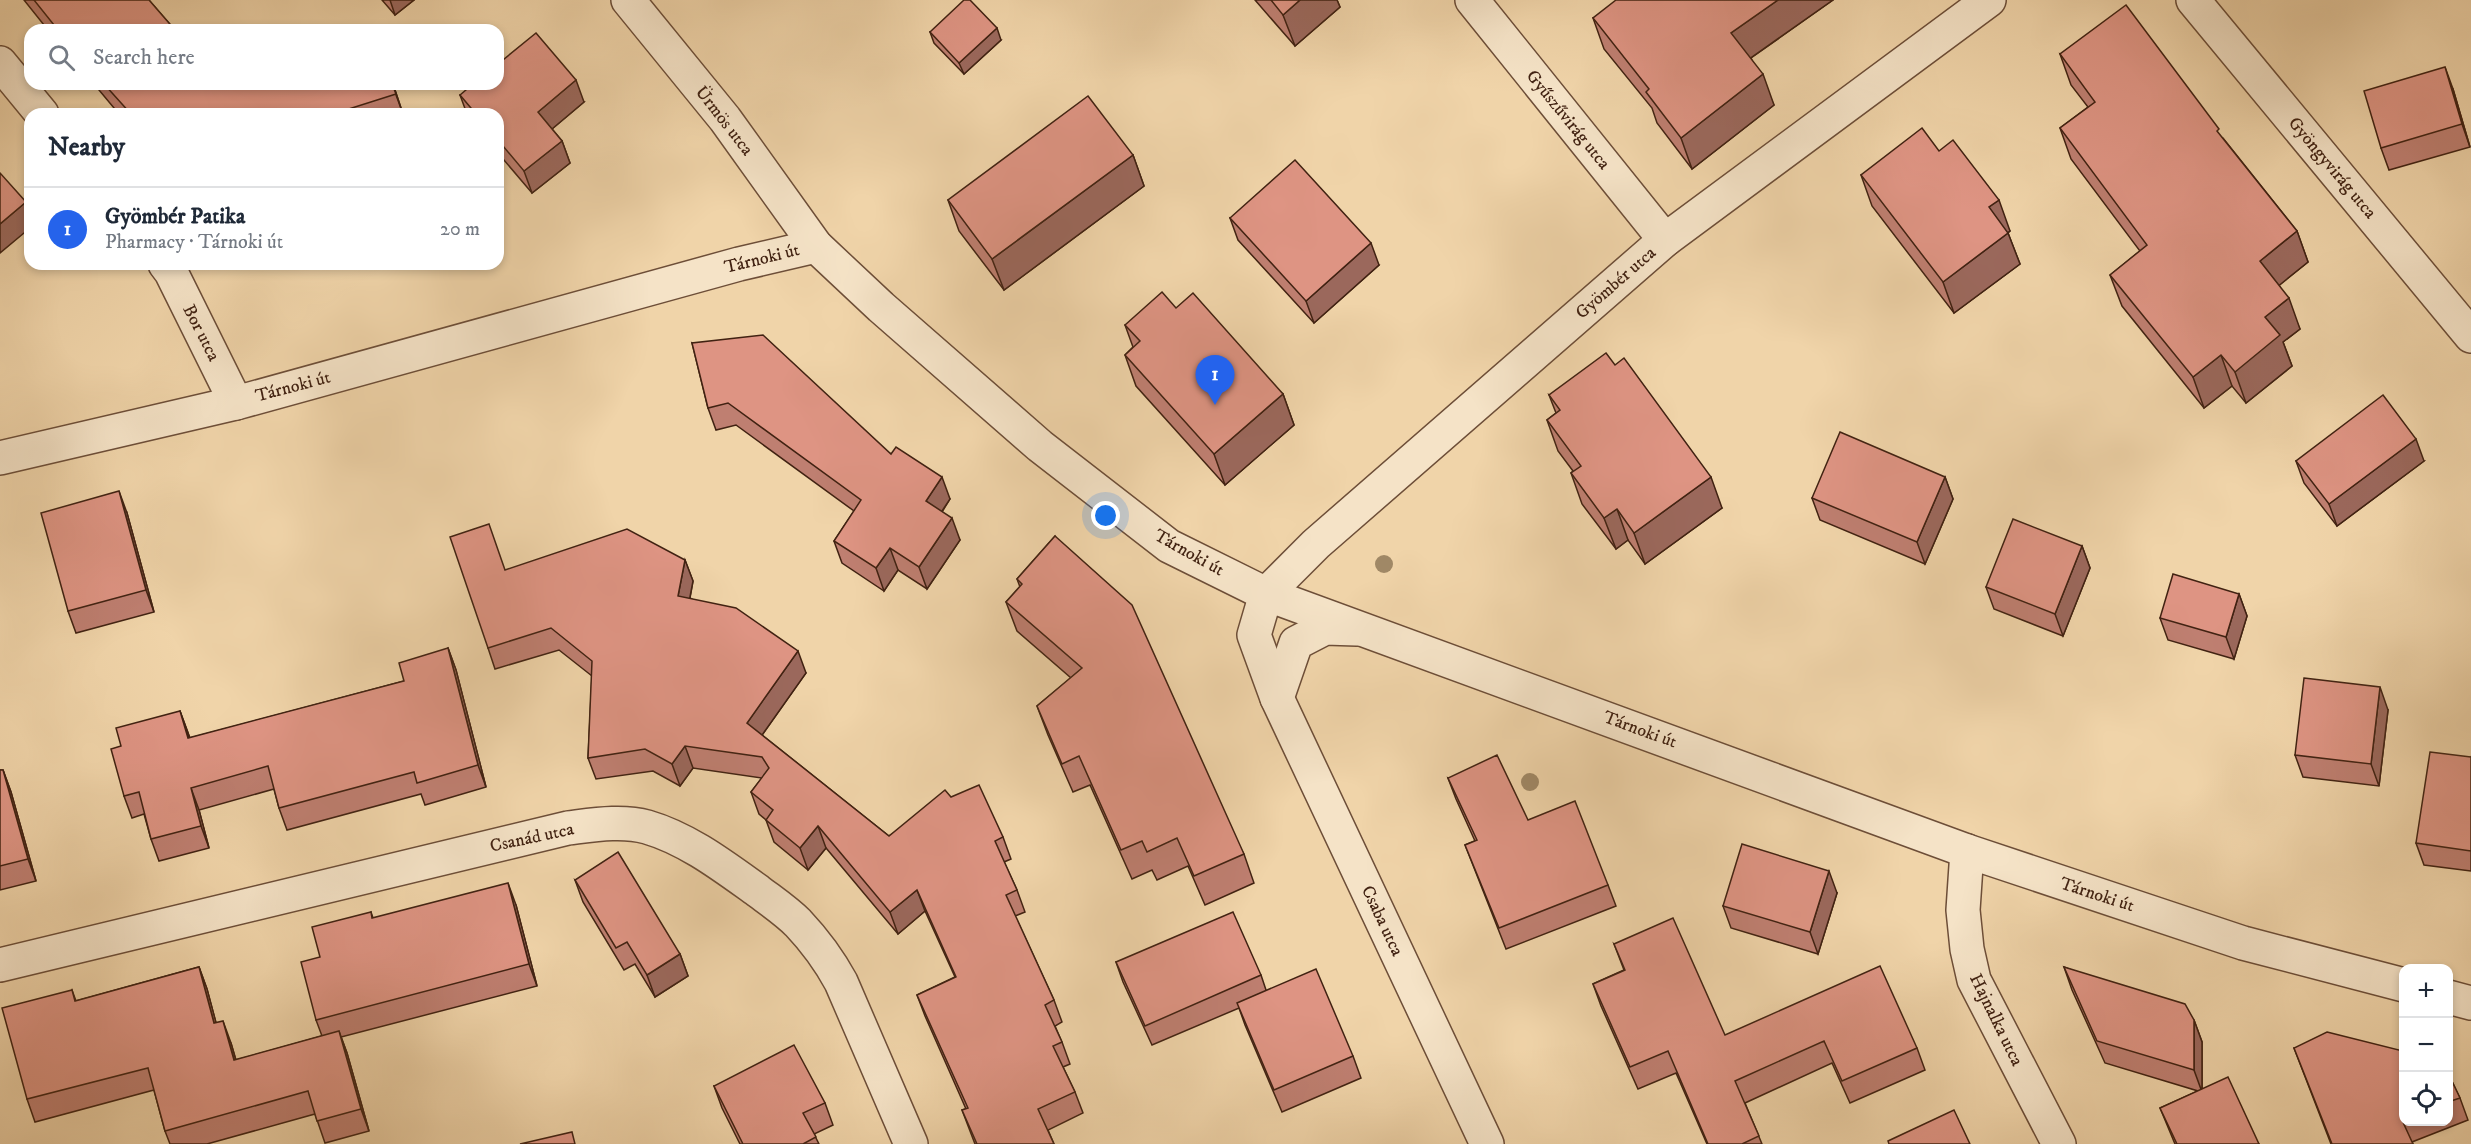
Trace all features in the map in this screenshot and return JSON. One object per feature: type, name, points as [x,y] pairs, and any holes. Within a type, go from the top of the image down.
[{"type":"street","name":"Ürmös utca","points":[[628,0],[724,119],[816,246]]},
{"type":"street","name":"Gyűszűvirág utca","points":[[1472,0],[1665,240]]},
{"type":"street","name":"Gyömbér utca","points":[[1266,594],[1316,544],[1665,240],[1989,0]]},
{"type":"street","name":"Gyöngyvirág utca","points":[[2193,0],[2471,336]]},
{"type":"street","points":[[0,63],[37,108]]},
{"type":"street","name":"Tárnoki út","points":[[0,458],[236,403],[739,264],[816,246],[881,307],[1040,446],[1169,546],[1266,594],[1967,852],[2243,943],[2399,984]]},
{"type":"street","name":"Bor utca","points":[[170,270],[236,403]]},
{"type":"street","name":"Csaba utca","points":[[1266,594],[1254,635],[1277,698],[1487,1144]]},
{"type":"street","points":[[1277,698],[1296,643],[1325,628],[1365,629]]},
{"type":"street","name":"Csanád utca","points":[[0,965],[568,828],[611,824],[644,826],[674,837],[718,862],[796,921],[817,945],[829,960],[846,992],[911,1144]]},
{"type":"street","name":"Hajnalka utca","points":[[1967,852],[1963,910],[1967,949],[1974,980],[2059,1144]]},
{"type":"street","points":[[2453,998],[2471,1003]]},
{"type":"building","points":[[34,0],[149,0],[170,24],[53,24]]},
{"type":"building","points":[[964,0],[970,0],[997,28],[959,63],[930,32]]},
{"type":"building","points":[[1271,0],[1300,0],[1283,15]]},
{"type":"building","points":[[1616,0],[1778,0],[1731,33],[1763,74],[1681,138],[1646,92],[1649,89],[1593,18]]},
{"type":"building","points":[[2126,5],[2219,129],[2217,131],[2297,231],[2260,261],[2289,298],[2265,317],[2280,335],[2235,372],[2221,355],[2193,377],[2110,275],[2147,245],[2060,128],[2095,102],[2060,54]]},
{"type":"building","points":[[536,33],[576,80],[538,112],[562,141],[524,171],[504,147],[504,108],[471,108],[460,95],[466,90],[504,90],[504,59]]},
{"type":"building","points":[[2445,67],[2462,124],[2381,148],[2364,91]]},
{"type":"building","points":[[109,90],[394,90],[396,94],[352,108],[126,108]]},
{"type":"building","points":[[1088,96],[1133,155],[992,259],[948,200]]},
{"type":"building","points":[[1922,128],[1939,151],[1953,140],[1999,200],[1989,207],[2008,233],[1943,282],[1861,175]]},
{"type":"building","points":[[1295,160],[1371,243],[1306,301],[1230,218]]},
{"type":"building","points":[[0,173],[24,200],[24,204],[0,224]]},
{"type":"building","points":[[1162,292],[1176,308],[1193,293],[1283,394],[1214,454],[1125,355],[1140,341],[1125,325]]},
{"type":"building","points":[[763,335],[891,454],[896,447],[942,477],[926,501],[952,518],[919,567],[890,548],[876,568],[834,541],[861,500],[728,403],[708,408],[692,343]]},
{"type":"building","points":[[1606,353],[1615,365],[1624,358],[1711,477],[1634,533],[1617,509],[1604,518],[1571,473],[1581,466],[1547,420],[1560,410],[1549,395]]},
{"type":"building","points":[[2383,395],[2416,439],[2329,504],[2296,461]]},
{"type":"building","points":[[1840,432],[1945,477],[1917,542],[1812,498]]},
{"type":"building","points":[[119,491],[146,590],[68,611],[41,513]]},
{"type":"building","points":[[2013,519],[2082,546],[2055,614],[1986,587]]},
{"type":"building","points":[[489,524],[505,570],[627,529],[685,560],[678,596],[736,608],[798,651],[747,723],[889,836],[945,790],[951,797],[979,785],[1003,837],[995,841],[1017,890],[1006,895],[1054,1000],[1045,1005],[1062,1042],[1053,1046],[1075,1092],[1038,1109],[1054,1144],[977,1144],[962,1110],[968,1108],[917,995],[956,977],[917,890],[890,912],[818,826],[800,848],[766,820],[773,810],[751,792],[769,768],[762,757],[685,746],[672,764],[645,749],[588,758],[592,661],[551,628],[488,648],[450,537]]},
{"type":"building","points":[[1055,536],[1132,605],[1244,854],[1194,876],[1177,838],[1147,852],[1142,841],[1121,850],[1079,756],[1062,764],[1037,706],[1082,668],[1006,602],[1022,584],[1017,579]]},
{"type":"building","points":[[2173,574],[2239,594],[2226,637],[2160,618]]},
{"type":"building","points":[[448,648],[478,765],[417,783],[414,772],[279,808],[268,766],[191,788],[201,826],[151,839],[139,792],[124,796],[111,749],[121,746],[116,728],[180,711],[188,738],[404,681],[399,663]]},
{"type":"building","points":[[2304,678],[2380,687],[2371,764],[2295,755]]},
{"type":"building","points":[[2430,752],[2471,757],[2471,851],[2416,843]]},
{"type":"building","points":[[1497,755],[1528,820],[1575,801],[1608,885],[1499,928],[1465,845],[1477,840],[1448,778]]},
{"type":"building","points":[[0,770],[3,770],[28,859],[0,866]]},
{"type":"building","points":[[1742,844],[1829,871],[1810,932],[1723,906]]},
{"type":"building","points":[[618,852],[680,954],[647,975],[627,942],[616,948],[575,880]]},
{"type":"building","points":[[508,883],[529,964],[316,1020],[301,962],[320,957],[312,927],[371,912],[372,918]]},
{"type":"building","points":[[1233,912],[1261,975],[1145,1026],[1116,962]]},
{"type":"building","points":[[1673,918],[1725,1035],[1880,966],[1917,1048],[1842,1081],[1824,1041],[1735,1081],[1759,1136],[1742,1144],[1708,1144],[1668,1051],[1630,1067],[1593,984],[1625,970],[1614,944]]},
{"type":"building","points":[[199,967],[214,1023],[223,1021],[234,1060],[339,1031],[361,1109],[317,1121],[308,1091],[165,1131],[148,1068],[27,1099],[2,1008],[72,990],[75,1001]]},
{"type":"building","points":[[2064,967],[2185,1004],[2194,1020],[2194,1070],[2097,1041]]},
{"type":"building","points":[[1316,969],[1353,1056],[1274,1090],[1237,1003]]},
{"type":"building","points":[[2327,1032],[2399,1050],[2399,1126],[2405,1126],[2413,1144],[2332,1144],[2294,1048]]},
{"type":"building","points":[[794,1045],[825,1103],[803,1113],[816,1137],[803,1144],[743,1144],[714,1086]]},
{"type":"building","points":[[2228,1077],[2259,1144],[2177,1144],[2160,1108]]},
{"type":"building","points":[[2453,1083],[2460,1098],[2453,1100]]},
{"type":"building","points":[[1954,1110],[1970,1144],[1889,1144],[1888,1141]]},
{"type":"building","points":[[572,1132],[575,1144],[520,1144]]},
{"type":"place","name":"Gyömbér Patika","points":[[1215,405]]}]
